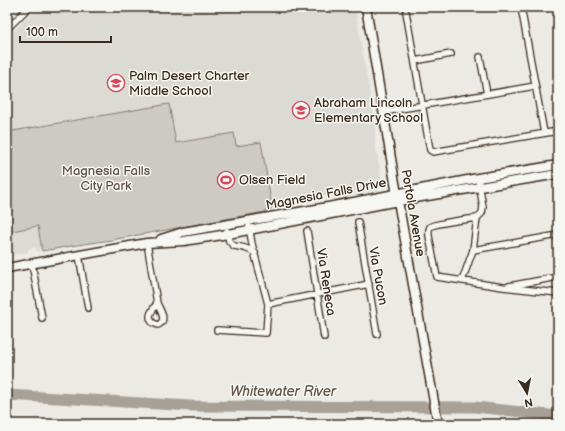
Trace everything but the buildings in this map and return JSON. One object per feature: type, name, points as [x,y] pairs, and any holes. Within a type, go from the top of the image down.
[{"type":"street","points":[[7,29],[30,7]]},
{"type":"street","name":"Portola Avenue","points":[[366,7],[438,424]]},
{"type":"street","points":[[521,7],[544,133]]},
{"type":"street","points":[[406,12],[430,150],[433,152],[558,131]]},
{"type":"street","points":[[415,61],[451,54]]},
{"type":"street","points":[[480,58],[487,94]]},
{"type":"street","points":[[383,112],[535,86]]},
{"type":"street","name":"Magnesia Falls Drive","points":[[7,268],[147,243],[184,241],[250,230],[478,178],[558,165]]},
{"type":"street","name":"Magnesia Falls Drive","points":[[147,243],[183,232],[248,220],[398,197],[480,187],[558,174]]},
{"type":"street","points":[[478,178],[483,207],[482,213],[477,218],[433,225],[428,230],[437,277],[503,287],[558,292]]},
{"type":"street","points":[[462,281],[473,250],[477,218]]},
{"type":"street","points":[[217,330],[266,333],[268,304],[248,220]]},
{"type":"street","name":"Via Pucon","points":[[358,222],[377,334]]},
{"type":"street","points":[[226,224],[229,241],[234,246],[249,249],[255,253]]},
{"type":"street","name":"Via Reneca","points":[[306,231],[324,337]]},
{"type":"street","points":[[473,250],[558,235]]},
{"type":"street","points":[[147,243],[157,303],[163,319],[158,325],[153,323],[149,318],[157,303]]},
{"type":"street","points":[[79,255],[88,308]]},
{"type":"street","points":[[32,264],[42,318]]},
{"type":"street","points":[[503,287],[558,277]]},
{"type":"street","points":[[268,304],[369,284]]},
{"type":"shaded area","points":[[41,7],[355,7],[375,125],[375,144],[382,181],[378,189],[363,193],[355,191],[272,207],[261,142],[236,146],[234,133],[175,143],[168,104],[7,132],[7,38],[23,21]]},
{"type":"shaded area","points":[[38,226],[42,250],[37,251],[35,247],[28,249],[28,252],[7,256],[7,232]]},
{"type":"green space","name":"Magnesia Falls City Park","points":[[169,104],[176,143],[234,133],[236,146],[261,142],[272,207],[270,211],[42,251],[38,226],[7,232],[7,132]]},
{"type":"waterway","name":"Whitewater River","points":[[7,395],[191,406],[475,407],[558,416]]},
{"type":"place","name":"Palm Desert Charter Middle School","points":[[116,83]]},
{"type":"place","name":"Abraham Lincoln Elementary School","points":[[301,110]]},
{"type":"place","name":"Olsen Field","points":[[226,180]]}]
